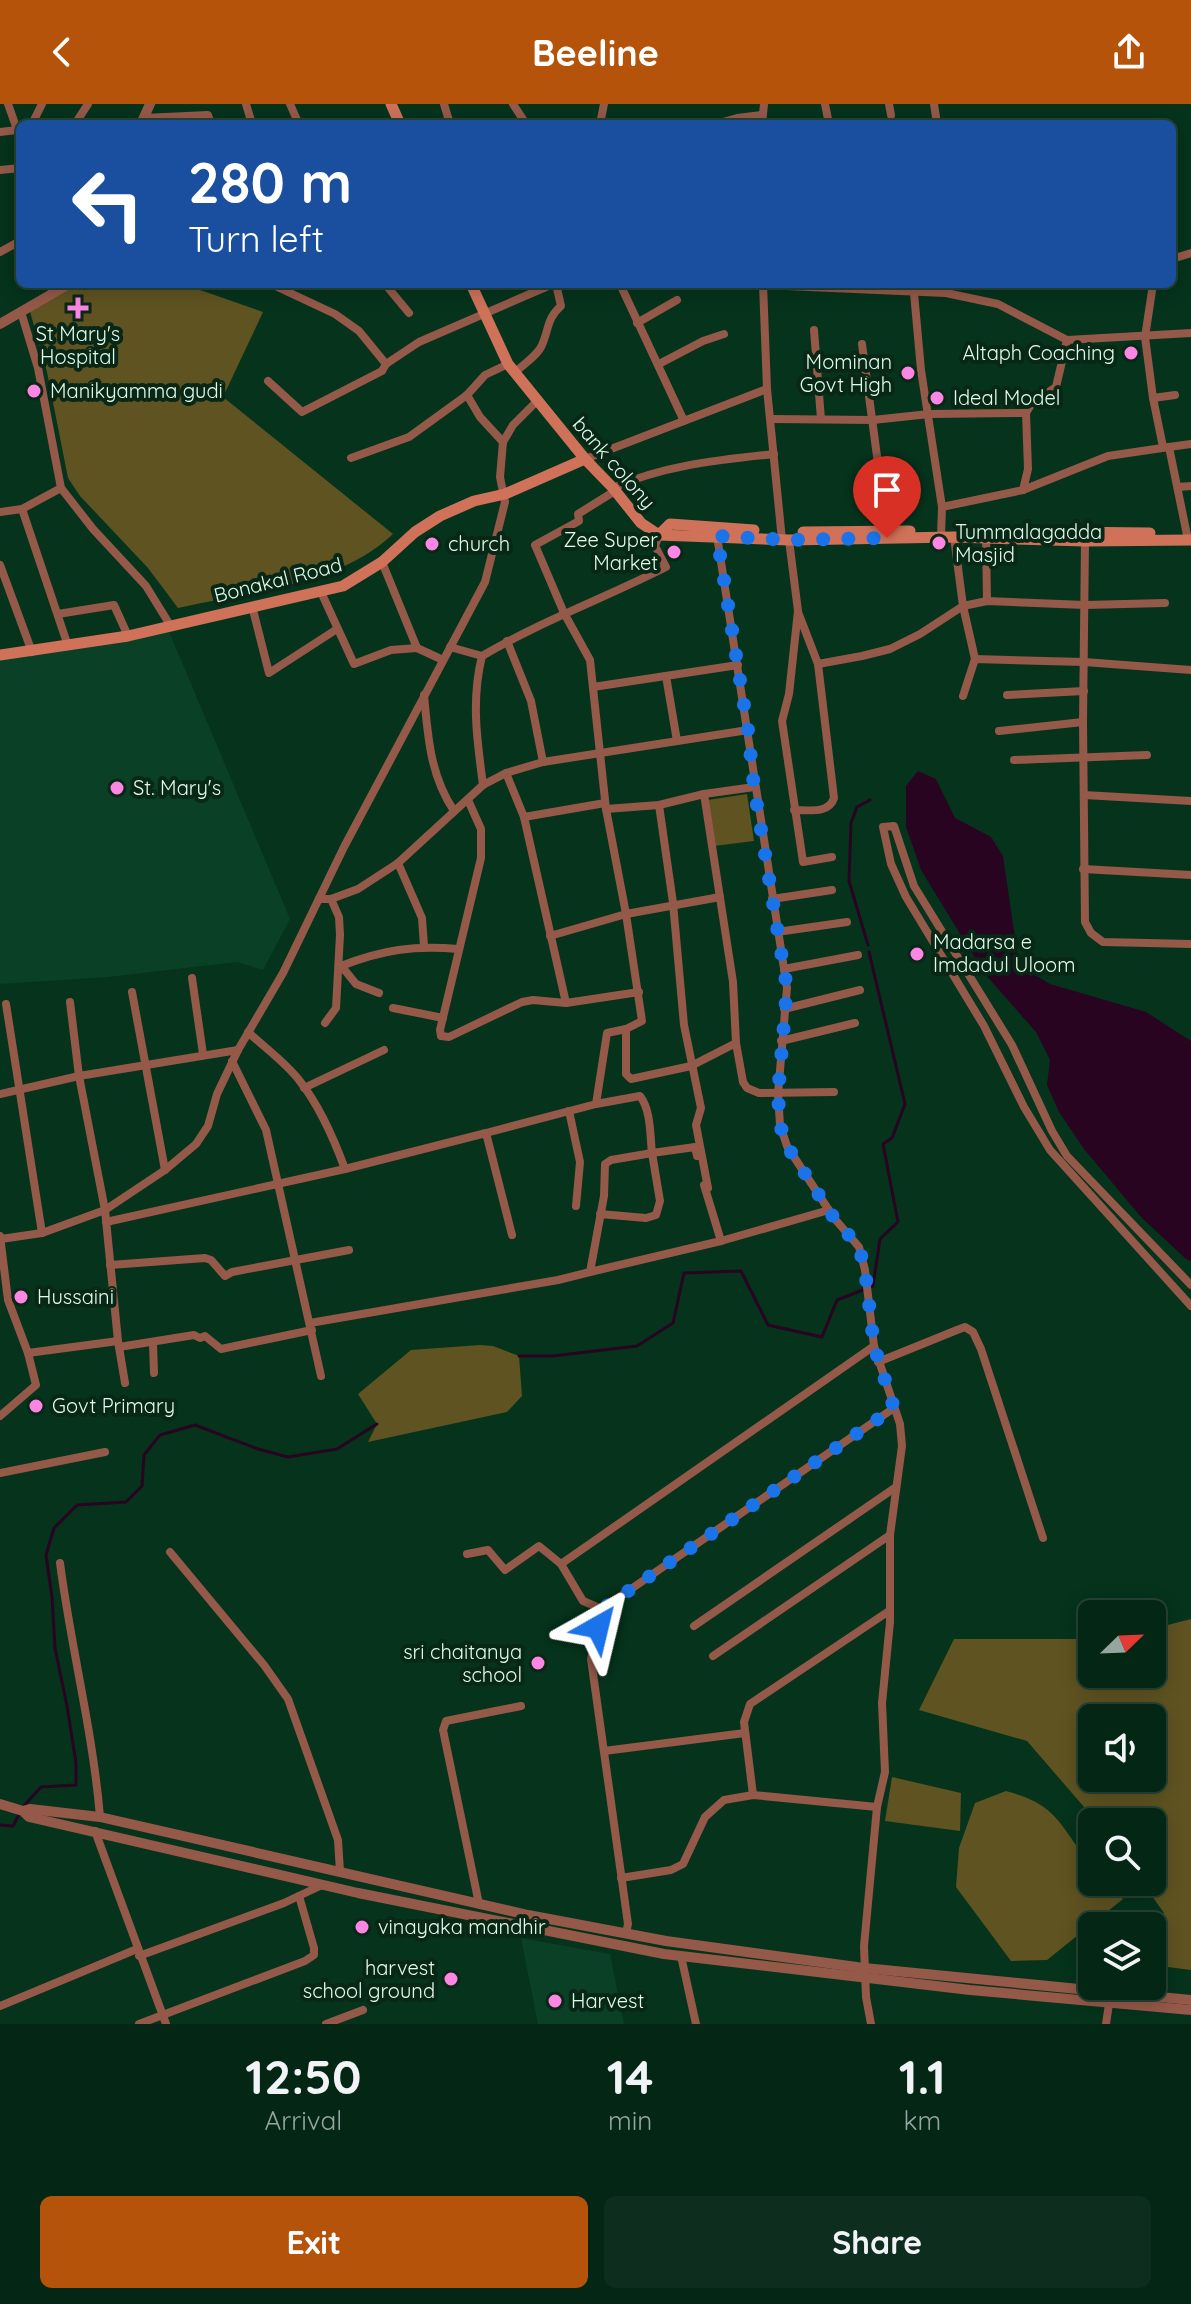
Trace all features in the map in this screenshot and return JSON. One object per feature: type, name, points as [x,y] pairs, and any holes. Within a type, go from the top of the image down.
[{"type":"main road","name":"bank colony","points":[[473,288],[512,368],[641,523],[659,535],[784,537],[941,534],[986,539],[1085,541],[1190,536]]},
{"type":"main road","name":"Bonakal Road","points":[[0,655],[128,636],[343,586],[382,562],[415,532],[440,516],[474,501],[505,494],[585,459]]},
{"type":"main road","points":[[659,535],[670,524],[784,537],[887,531],[1190,536]]},
{"type":"street","points":[[8,104],[16,128]]},
{"type":"street","points":[[730,120],[762,120],[764,104]]},
{"type":"street","points":[[889,104],[891,115]]},
{"type":"street","points":[[154,120],[208,115],[210,120]]},
{"type":"street","points":[[0,324],[62,288]]},
{"type":"street","points":[[287,288],[359,331],[386,364]]},
{"type":"street","points":[[388,288],[409,313]]},
{"type":"street","points":[[268,381],[302,412],[382,371],[386,364],[419,342],[545,288]]},
{"type":"street","points":[[351,458],[409,437],[467,395],[485,375],[512,368],[542,347],[552,313],[561,306],[555,288]]},
{"type":"street","points":[[622,288],[684,421]]},
{"type":"street","points":[[763,288],[767,389],[784,537],[798,611],[818,664],[834,798],[826,809],[794,810]]},
{"type":"street","points":[[882,288],[914,293],[946,288],[998,304],[1067,340],[1191,333]]},
{"type":"street","points":[[1152,288],[1145,337],[1153,398],[1190,536]]},
{"type":"street","points":[[914,293],[921,370],[942,507],[941,534]]},
{"type":"street","points":[[637,323],[677,300]]},
{"type":"street","points":[[21,312],[38,368],[61,488],[93,529],[146,586],[170,625]]},
{"type":"street","points":[[814,330],[821,419]]},
{"type":"street","points":[[659,364],[703,341],[724,334]]},
{"type":"street","points":[[1023,490],[1028,469],[1026,413],[1032,403],[1056,387],[1067,340]]},
{"type":"street","points":[[862,344],[887,531]]},
{"type":"street","points":[[585,459],[767,389]]},
{"type":"street","points":[[467,395],[480,417],[503,442]]},
{"type":"street","points":[[1153,398],[1175,395]]},
{"type":"street","points":[[0,1416],[36,1385],[28,1353],[4,1301],[0,1237],[42,1233],[105,1210],[165,1170],[196,1144],[208,1126],[217,1094],[232,1061],[283,973],[491,568],[505,494],[500,477],[503,442],[513,425],[537,401]]},
{"type":"street","points":[[771,419],[873,420],[929,414],[1026,413]]},
{"type":"street","points":[[942,507],[1023,490],[1108,456],[1191,444]]},
{"type":"street","points":[[596,1104],[607,1033],[642,1021],[639,992],[606,806],[590,660],[564,613],[535,545],[579,521],[578,514],[643,474],[774,454]]},
{"type":"street","points":[[1178,487],[1191,486]]},
{"type":"street","points":[[0,512],[22,509],[61,488]]},
{"type":"street","points":[[22,509],[68,646]]},
{"type":"street","points":[[483,785],[475,721],[475,684],[482,656],[564,613],[628,587],[666,567],[655,546],[659,535]]},
{"type":"street","points":[[717,536],[787,988],[778,1094],[780,1125],[787,1146],[829,1210],[859,1247],[865,1270],[874,1346],[900,1424],[902,1446],[890,1535],[889,1611],[882,1703],[885,1772],[877,1807],[859,1971],[871,2024]]},
{"type":"street","points":[[954,537],[955,560],[975,659],[963,696]]},
{"type":"street","points":[[986,539],[987,601]]},
{"type":"street","points":[[1085,541],[1085,922],[1099,940],[1191,944]]},
{"type":"street","points":[[382,562],[417,648]]},
{"type":"street","points":[[0,565],[32,652]]},
{"type":"street","points":[[321,592],[354,664],[391,650],[417,648],[443,660]]},
{"type":"street","points":[[818,664],[890,649],[963,606],[987,601],[1085,605],[1165,603]]},
{"type":"street","points":[[58,614],[114,605],[128,636]]},
{"type":"street","points":[[252,606],[269,673],[337,629]]},
{"type":"street","points":[[798,611],[789,694],[782,721],[794,810],[803,862],[832,857]]},
{"type":"street","points":[[507,641],[531,701],[543,762]]},
{"type":"street","points":[[450,647],[482,656]]},
{"type":"street","points":[[975,659],[1084,662],[1191,670]]},
{"type":"street","points":[[593,687],[738,665]]},
{"type":"street","points":[[666,676],[677,741]]},
{"type":"street","points":[[1007,695],[1084,691]]},
{"type":"street","points":[[424,694],[433,767],[443,794],[454,811]]},
{"type":"street","points":[[999,731],[1083,722]]},
{"type":"street","points":[[319,899],[331,899],[358,889],[398,863],[483,785],[506,773],[543,762],[748,730]]},
{"type":"street","points":[[1014,760],[1147,755]]},
{"type":"street","points":[[506,773],[524,817],[566,1003]]},
{"type":"street","points":[[524,817],[606,806],[659,805],[704,794],[754,787]]},
{"type":"street","points":[[704,794],[735,995],[736,1043],[743,1082],[747,1088],[759,1093],[834,1092]]},
{"type":"street","points":[[1084,795],[1191,801]]},
{"type":"street","points":[[468,800],[481,829],[481,858],[440,1034],[447,1038],[522,1002],[566,1003],[639,992]]},
{"type":"street","points":[[659,805],[673,903],[684,1025],[701,1108],[696,1125],[708,1188]]},
{"type":"street","points":[[1191,1285],[1067,1156],[1012,1045],[914,886],[894,826],[883,827],[891,864],[906,897],[984,1026],[1024,1107],[1050,1150],[1191,1306]]},
{"type":"street","points":[[398,863],[422,918],[424,946]]},
{"type":"street","points":[[1083,869],[1191,875]]},
{"type":"street","points":[[772,899],[832,890]]},
{"type":"street","points":[[550,936],[673,903],[720,897]]},
{"type":"street","points":[[325,1023],[336,1008],[339,964],[339,917],[331,899]]},
{"type":"street","points":[[777,932],[847,922]]},
{"type":"street","points":[[339,964],[389,950],[424,946],[458,949]]},
{"type":"street","points":[[784,969],[858,955]]},
{"type":"street","points":[[339,964],[356,984],[379,993]]},
{"type":"street","points":[[192,978],[203,1054]]},
{"type":"street","points":[[784,1009],[860,990]]},
{"type":"street","points":[[132,992],[165,1170]]},
{"type":"street","points":[[70,1002],[79,1076],[105,1210],[118,1344],[125,1383]]},
{"type":"street","points":[[6,1004],[42,1233]]},
{"type":"street","points":[[393,1008],[443,1018]]},
{"type":"street","points":[[781,1041],[855,1023]]},
{"type":"street","points":[[626,1029],[626,1074],[631,1079],[691,1066],[736,1043]]},
{"type":"street","points":[[248,1032],[297,1078],[335,1142],[345,1169]]},
{"type":"street","points":[[0,1094],[79,1076],[238,1050]]},
{"type":"street","points":[[304,1088],[384,1050]]},
{"type":"street","points":[[232,1061],[266,1130],[321,1376]]},
{"type":"street","points":[[106,1222],[345,1169],[634,1096],[643,1099],[660,1201],[656,1215],[646,1218],[600,1214]]},
{"type":"street","points":[[569,1111],[580,1162],[576,1206]]},
{"type":"street","points":[[486,1133],[512,1235]]},
{"type":"street","points":[[590,1272],[607,1161],[695,1147],[721,1241]]},
{"type":"street","points":[[28,1353],[153,1343],[194,1335],[200,1338],[205,1336],[221,1349],[311,1327],[558,1280],[721,1241],[829,1210]]},
{"type":"street","points":[[110,1265],[205,1258],[211,1260],[218,1272],[225,1276],[232,1272],[349,1250]]},
{"type":"street","points":[[878,1362],[965,1327],[973,1332],[1043,1538]]},
{"type":"street","points":[[153,1343],[154,1373]]},
{"type":"street","points":[[561,1564],[874,1346]]},
{"type":"street","points":[[626,1933],[628,1924],[591,1659],[602,1609],[894,1408]]},
{"type":"street","points":[[0,1473],[105,1452]]},
{"type":"street","points":[[694,1626],[896,1487]]},
{"type":"street","points":[[713,1656],[890,1535]]},
{"type":"street","points":[[467,1554],[488,1550],[505,1570],[539,1546],[545,1548],[561,1564],[583,1601],[602,1609]]},
{"type":"street","points":[[170,1552],[264,1665],[288,1699],[338,1840],[340,1872]]},
{"type":"street","points":[[60,1563],[96,1770],[100,1817]]},
{"type":"street","points":[[753,1795],[744,1722],[750,1704],[889,1611]]},
{"type":"street","points":[[479,1904],[443,1730],[446,1721],[521,1706]]},
{"type":"street","points":[[604,1751],[745,1733]]},
{"type":"street","points":[[621,1878],[671,1870],[683,1864],[705,1817],[724,1800],[753,1795],[877,1807]]},
{"type":"street","points":[[0,1804],[23,1811],[29,1817],[322,1885],[525,1928],[681,1956],[1078,1995]]},
{"type":"street","points":[[23,1811],[30,1809],[100,1817],[479,1904],[626,1933],[859,1971]]},
{"type":"street","points":[[95,1831],[164,2020]]},
{"type":"street","points":[[0,2006],[322,1885]]},
{"type":"street","points":[[139,2024],[164,2020],[314,1955],[299,1896]]},
{"type":"street","points":[[681,1956],[696,2024]]},
{"type":"street","points":[[1166,1999],[1191,2000]]},
{"type":"street","points":[[1106,2024],[1110,2000]]},
{"type":"street","points":[[1124,2000],[1191,2010]]},
{"type":"street","points":[[326,2024],[363,2010]]},
{"type":"shaded area","points":[[63,288],[194,288],[263,312],[223,397],[393,534],[347,565],[320,576],[178,608],[148,568],[80,496],[68,478],[47,372],[29,308]]},
{"type":"shaded area","name":"St. Mary's","points":[[168,629],[290,919],[263,970],[237,962],[108,977],[0,984],[0,657]]},
{"type":"shaded area","points":[[918,771],[936,779],[955,818],[991,837],[1003,856],[1019,965],[1050,984],[1146,1012],[1191,1041],[1191,1261],[1141,1217],[1084,1149],[1059,1112],[1047,1085],[1050,1060],[1036,1032],[984,973],[921,870],[906,827],[906,786]]},
{"type":"shaded area","points":[[747,794],[754,841],[714,846],[708,800]]},
{"type":"shaded area","points":[[493,1346],[519,1356],[522,1396],[507,1412],[368,1442],[377,1424],[358,1394],[411,1350]]},
{"type":"shaded area","points":[[1191,1619],[1191,1970],[1166,1967],[1166,1912],[1152,1896],[1166,1896],[1166,1808],[1085,1808],[1027,1741],[919,1710],[954,1639],[1078,1639],[1078,1688],[1166,1688],[1166,1625]]},
{"type":"shaded area","points":[[892,1777],[961,1793],[960,1831],[885,1821]]},
{"type":"shaded area","points":[[1006,1791],[1041,1805],[1063,1826],[1078,1848],[1078,1896],[1120,1896],[1123,1899],[1107,1912],[1078,1912],[1078,1935],[1047,1960],[1011,1961],[956,1887],[959,1848],[975,1803]]},
{"type":"shaded area","points":[[521,1938],[610,1954],[624,2024],[538,2024]]},
{"type":"waterway","points":[[868,945],[849,881],[851,823],[857,807],[870,800]]},
{"type":"waterway","points":[[519,1356],[553,1356],[637,1346],[673,1323],[684,1273],[741,1271],[768,1325],[822,1337],[837,1300],[873,1286],[880,1239],[898,1222],[883,1144],[892,1138],[905,1104],[869,952]]},
{"type":"waterway","points":[[23,1807],[41,1787],[76,1785],[76,1763],[55,1648],[46,1555],[54,1528],[77,1505],[126,1502],[142,1486],[144,1455],[160,1435],[195,1425],[288,1457],[337,1449],[377,1424]]},
{"type":"waterway","points":[[0,1825],[13,1826],[19,1814]]},
{"type":"place","name":"St Mary's Hospital","points":[[78,308]]},
{"type":"place","name":"Altaph Coaching","points":[[1131,353]]},
{"type":"place","name":"Mominan Govt High","points":[[908,373]]},
{"type":"place","name":"Manikyamma gudi","points":[[34,391]]},
{"type":"place","name":"Ideal Model","points":[[937,398]]},
{"type":"place","name":"Tummalagadda Masjid","points":[[939,543]]},
{"type":"place","name":"church","points":[[432,544]]},
{"type":"place","name":"Zee Super Market","points":[[674,552]]},
{"type":"place","name":"St. Mary's","points":[[117,788]]},
{"type":"place","name":"Madarsa e Imdadul Uloom","points":[[917,954]]},
{"type":"place","name":"Hussaini","points":[[21,1297]]},
{"type":"place","name":"Govt Primary","points":[[36,1406]]},
{"type":"place","name":"sri chaitanya school","points":[[538,1663]]},
{"type":"place","name":"vinayaka mandhir","points":[[362,1927]]},
{"type":"place","name":"harvest school ground","points":[[451,1979]]},
{"type":"place","name":"Harvest","points":[[555,2001]]},
{"type":"route","points":[[598,1627],[602,1609],[894,1408],[874,1346],[865,1270],[859,1247],[834,1218],[796,1160],[780,1125],[778,1094],[787,988],[717,536],[789,540],[887,538]]}]
